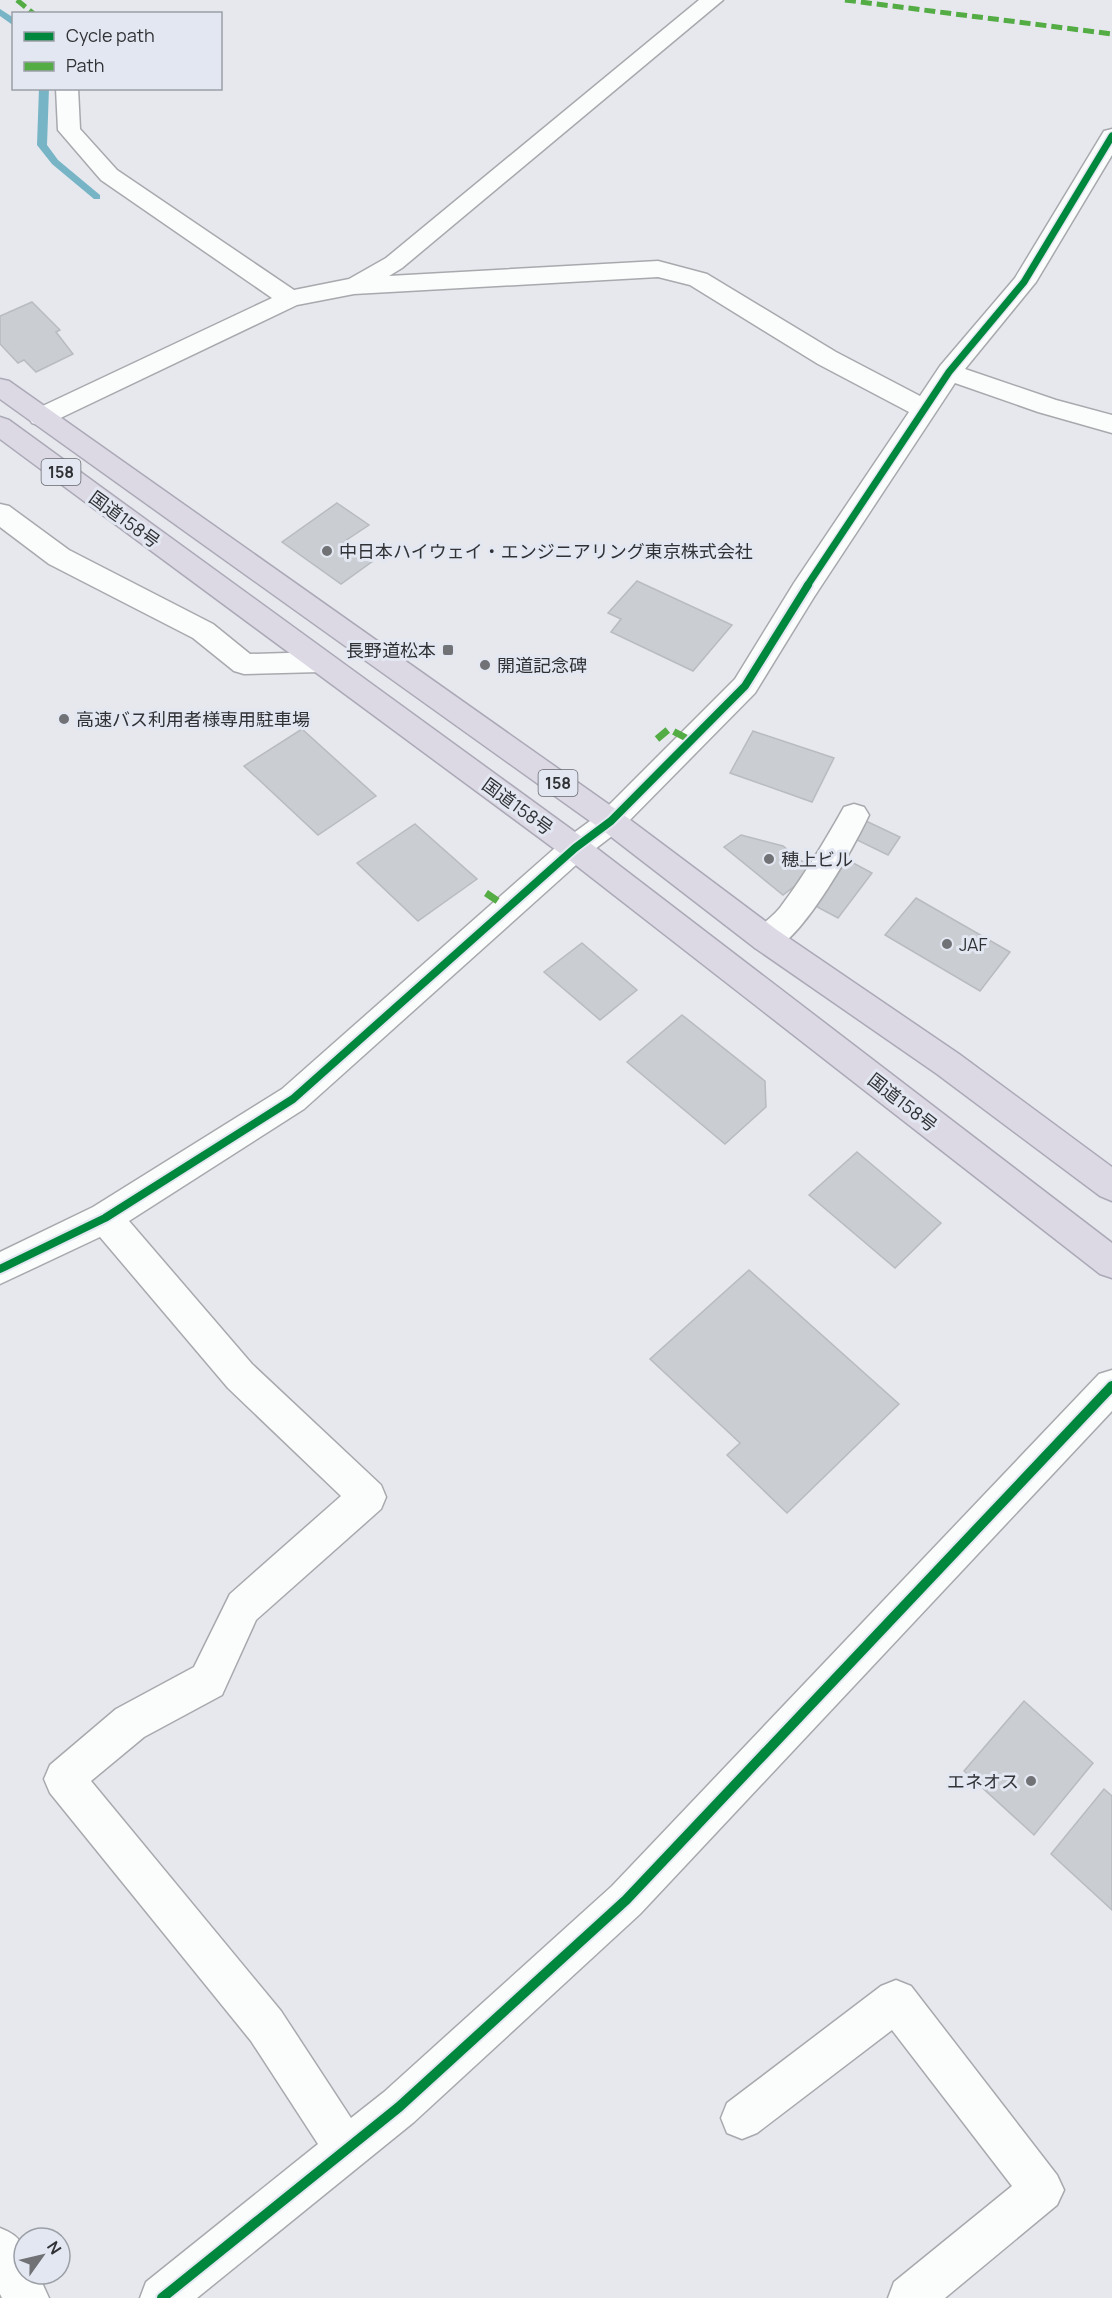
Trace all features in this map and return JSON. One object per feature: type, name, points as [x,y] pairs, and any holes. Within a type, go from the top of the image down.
[{"type":"highway","name":"国道158号","points":[[0,387],[611,821],[766,939],[948,1064],[1112,1186]]},
{"type":"highway","name":"国道158号","points":[[0,426],[575,848],[1112,1263]]},
{"type":"highway","points":[[0,453],[121,517]]},
{"type":"street","points":[[354,286],[394,263],[712,0]]},
{"type":"street","points":[[67,90],[69,130],[109,175],[290,299]]},
{"type":"street","points":[[3,1259],[105,1218],[293,1099],[575,848],[611,821],[746,686],[804,590],[949,372],[1024,282],[1112,136]]},
{"type":"street","points":[[41,417],[290,299],[354,286],[657,269],[698,279],[827,358],[924,409]]},
{"type":"street","points":[[949,372],[1047,406],[1112,423]]},
{"type":"street","points":[[0,513],[59,557],[202,631],[244,664],[320,662]]},
{"type":"street","points":[[766,939],[791,917],[843,839],[854,815]]},
{"type":"street","points":[[105,1218],[240,1376],[368,1497],[243,1607],[208,1681],[130,1723],[64,1779],[266,2026],[348,2150]]},
{"type":"street","points":[[162,2298],[399,2107],[626,1900],[1112,1386]]},
{"type":"street","points":[[742,2118],[896,2001],[1042,2190],[910,2298]]},
{"type":"street","points":[[0,2250],[27,2298]]},
{"type":"building","points":[[32,302],[60,330],[56,332],[73,354],[36,372],[24,360],[18,363],[0,344],[0,316]]},
{"type":"building","name":"中日本ハイウェイ・エンジニアリング東京株式会社","points":[[337,503],[369,525],[345,541],[373,561],[341,584],[282,542]]},
{"type":"building","points":[[637,581],[732,625],[693,671],[611,632],[621,619],[608,613]]},
{"type":"building","points":[[302,729],[376,796],[318,835],[244,766]]},
{"type":"building","points":[[753,731],[834,758],[812,802],[730,773]]},
{"type":"building","points":[[866,821],[900,837],[888,855],[855,839]]},
{"type":"building","points":[[415,824],[477,879],[418,921],[357,863]]},
{"type":"building","name":"穂上ビル","points":[[741,835],[783,846],[814,871],[783,895],[724,847]]},
{"type":"building","points":[[842,857],[872,873],[838,918],[808,902]]},
{"type":"building","name":"JAF","points":[[916,898],[1010,952],[980,991],[885,935]]},
{"type":"building","points":[[582,943],[637,990],[600,1020],[544,972]]},
{"type":"building","points":[[682,1015],[765,1081],[766,1107],[725,1144],[627,1062]]},
{"type":"building","points":[[857,1152],[941,1223],[895,1268],[809,1195]]},
{"type":"building","points":[[749,1270],[899,1404],[787,1513],[727,1455],[740,1443],[650,1359]]},
{"type":"building","points":[[1024,1701],[1093,1763],[1034,1835],[964,1771]]},
{"type":"building","points":[[1104,1789],[1112,1796],[1112,1910],[1051,1854]]},
{"type":"waterway","points":[[0,12],[12,21]]},
{"type":"waterway","points":[[44,90],[42,145],[55,162],[97,197]]},
{"type":"marked path","points":[[17,0],[32,12]]},
{"type":"marked path","points":[[845,0],[1112,34]]},
{"type":"marked path","points":[[657,739],[669,729],[690,740]]},
{"type":"marked path","points":[[486,893],[508,908]]},
{"type":"cycle path","points":[[0,1269],[105,1218],[293,1099],[575,848],[611,821],[745,686],[804,590],[949,372],[1024,282],[1112,136]]},
{"type":"cycle path","points":[[162,2298],[399,2107],[626,1900],[1112,1386]]},
{"type":"place","name":"中日本ハイウェイ・エンジニアリング東京株式会社","points":[[327,551]]},
{"type":"place","name":"長野道松本","points":[[448,650]]},
{"type":"place","name":"開道記念碑","points":[[485,665]]},
{"type":"place","name":"高速バス利用者様専用駐車場","points":[[64,719]]},
{"type":"place","name":"穂上ビル","points":[[769,859]]},
{"type":"place","name":"JAF","points":[[947,944]]},
{"type":"place","name":"エネオス","points":[[1031,1781]]}]
